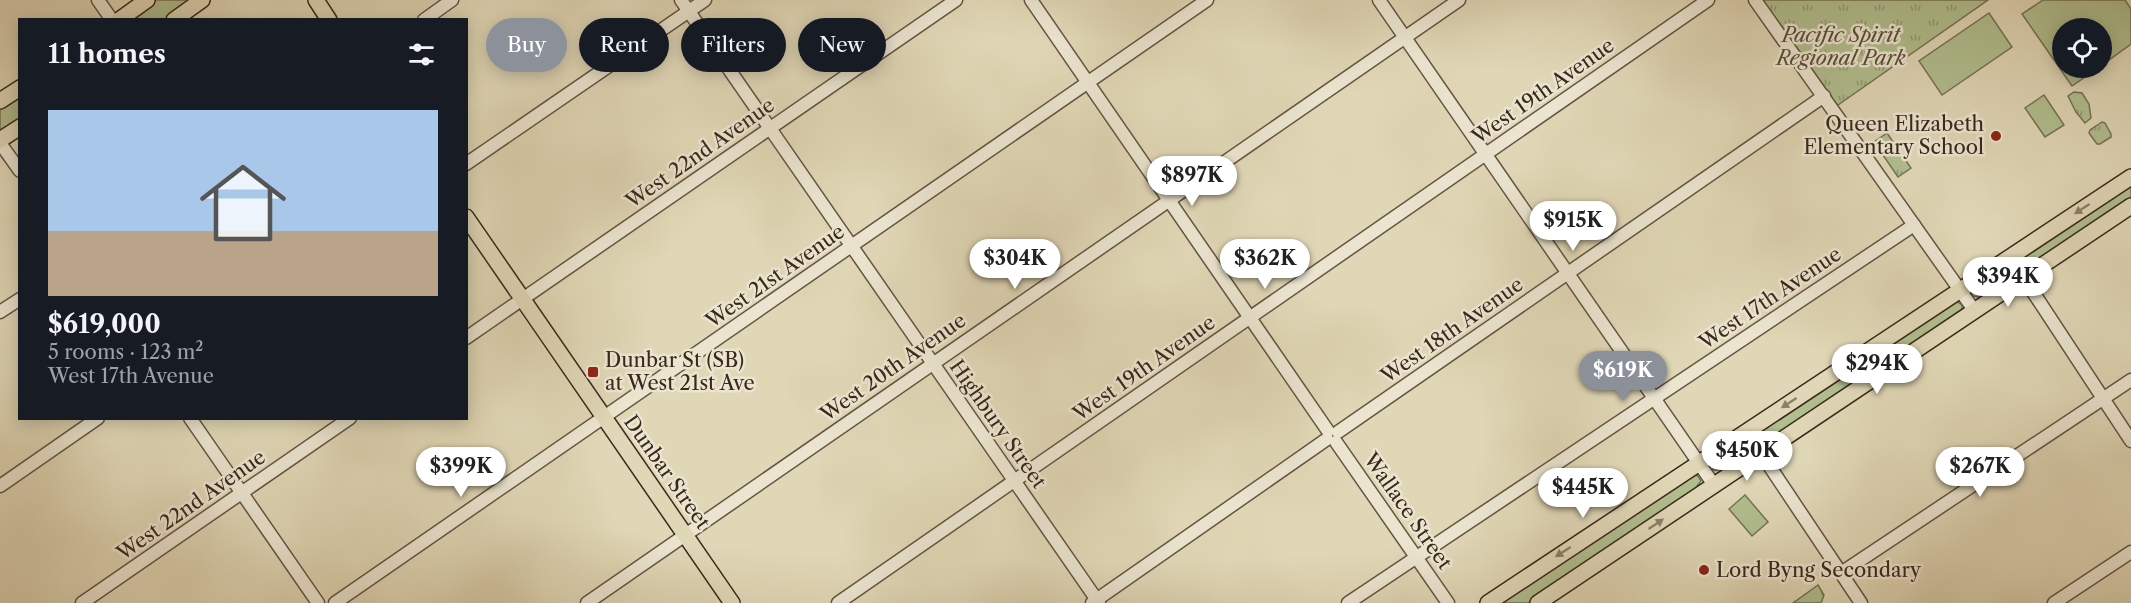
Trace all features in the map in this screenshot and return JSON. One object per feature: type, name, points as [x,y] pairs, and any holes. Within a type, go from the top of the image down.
[{"type":"main road","points":[[122,18],[147,0]]},
{"type":"main road","points":[[177,18],[202,0]]},
{"type":"main road","points":[[316,0],[328,18]]},
{"type":"main road","points":[[0,101],[18,89]]},
{"type":"main road","points":[[0,142],[18,128]]},
{"type":"main road","points":[[1488,603],[2131,177]]},
{"type":"main road","points":[[1538,603],[2131,206]]},
{"type":"main road","name":"Dunbar Street","points":[[468,220],[732,603]]},
{"type":"street","points":[[98,0],[111,18]]},
{"type":"street","points":[[427,18],[452,0]]},
{"type":"street","name":"Highbury Street","points":[[681,0],[1096,602]]},
{"type":"street","points":[[468,163],[705,0]]},
{"type":"street","name":"West 22nd Avenue","points":[[468,337],[956,0]]},
{"type":"street","name":"Wallace Street","points":[[1031,0],[1448,603]]},
{"type":"street","name":"West 21st Avenue","points":[[335,603],[1208,0]]},
{"type":"street","points":[[1380,0],[1714,485]]},
{"type":"street","name":"West 20th Avenue","points":[[587,603],[1459,0]]},
{"type":"street","name":"West 19th Avenue","points":[[838,603],[1708,0]]},
{"type":"street","points":[[1755,0],[1974,310]]},
{"type":"street","name":"West 18th Avenue","points":[[1096,602],[1824,96]]},
{"type":"street","points":[[0,142],[18,168]]},
{"type":"street","name":"West 17th Avenue","points":[[1348,603],[1914,225]]},
{"type":"street","points":[[2010,257],[2131,441]]},
{"type":"street","points":[[0,312],[18,300]]},
{"type":"street","points":[[1841,573],[2131,380]]},
{"type":"street","points":[[0,486],[95,420]]},
{"type":"street","points":[[191,420],[318,603]]},
{"type":"street","name":"West 22nd Avenue","points":[[82,603],[347,420]]},
{"type":"street","points":[[1746,431],[1861,603]]},
{"type":"street","points":[[2054,603],[2131,552]]},
{"type":"green space","points":[[156,0],[190,0],[166,18],[131,18]]},
{"type":"green space","name":"Pacific Spirit Regional Park","points":[[1749,0],[1988,0],[1828,112]]},
{"type":"green space","points":[[2043,0],[2125,0],[2131,9],[2131,44],[2112,58],[2112,18],[2052,18],[2052,57],[2022,14]]},
{"type":"green space","points":[[1989,13],[2012,47],[1942,95],[1919,61]]},
{"type":"green space","points":[[2066,78],[2084,78],[2072,86]]},
{"type":"green space","points":[[2074,92],[2082,93],[2089,104],[2091,118],[2085,123],[2068,96]]},
{"type":"green space","points":[[18,95],[18,121],[0,133],[0,107]]},
{"type":"green space","points":[[2044,95],[2064,125],[2045,137],[2025,108]]},
{"type":"green space","points":[[2102,122],[2105,123],[2111,137],[2097,144],[2089,133]]},
{"type":"green space","points":[[1887,133],[1911,168],[1898,177],[1874,142]]},
{"type":"green space","points":[[2131,184],[2131,197],[2030,265],[2022,263],[2022,258]]},
{"type":"green space","points":[[2003,269],[2010,279],[1981,297],[1972,296],[1972,291]]},
{"type":"green space","points":[[1956,301],[1962,305],[1962,309],[1956,314],[1767,441],[1760,439],[1761,430]]},
{"type":"green space","points":[[1745,444],[1747,449],[1737,461],[1723,469],[1713,470],[1712,462]]},
{"type":"green space","points":[[1695,475],[1701,481],[1690,495],[1528,603],[1500,603],[1683,478]]},
{"type":"green space","points":[[1745,495],[1768,522],[1752,536],[1729,509]]},
{"type":"green space","points":[[1818,585],[1824,595],[1821,603],[1793,603]]},
{"type":"place","name":"Queen Elizabeth Elementary School","points":[[1996,136]]},
{"type":"place","name":"Dunbar St (SB) at West 21st Ave","points":[[593,372]]},
{"type":"place","name":"Lord Byng Secondary","points":[[1704,570]]}]
